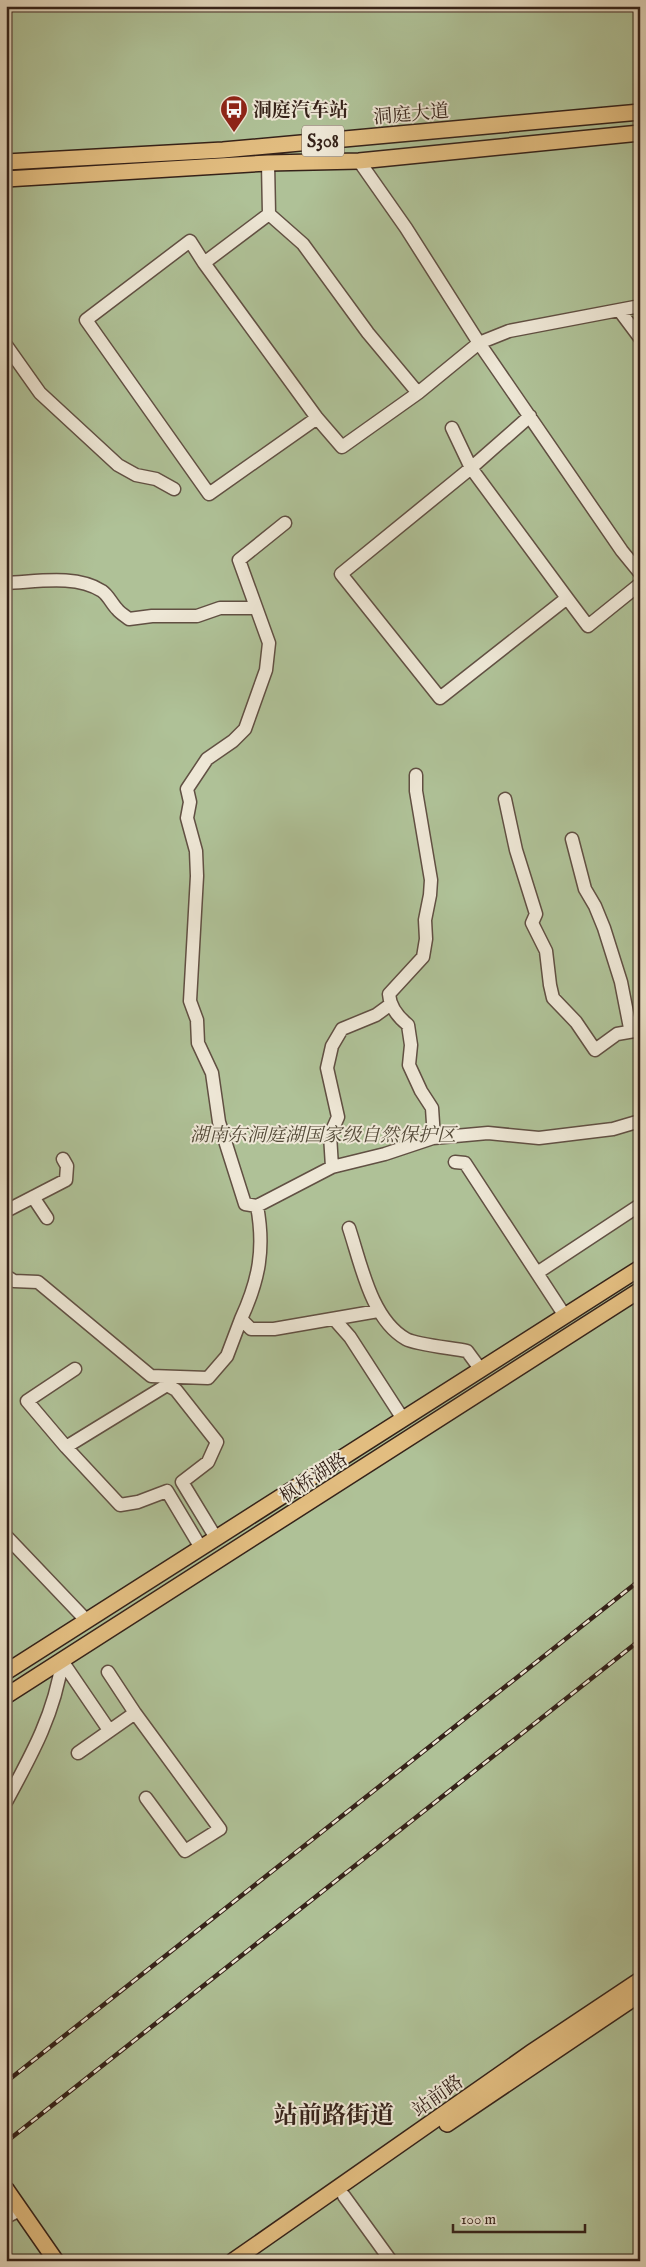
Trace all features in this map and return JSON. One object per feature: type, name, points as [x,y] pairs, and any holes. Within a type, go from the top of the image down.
[{"type":"main road","name":"洞庭大道","points":[[6,162],[223,150],[640,112]]},
{"type":"main road","name":"S308","points":[[6,179],[268,163],[359,161],[640,133]]},
{"type":"main road","name":"枫桥湖路","points":[[6,1672],[640,1268]]},
{"type":"main road","name":"枫桥湖路","points":[[6,1696],[640,1290]]},
{"type":"main road","name":"站前路","points":[[233,2261],[532,2052],[640,1980]]},
{"type":"main road","name":"站前路","points":[[251,2261],[540,2060],[640,1994]]},
{"type":"main road","points":[[6,2189],[56,2261]]},
{"type":"street","points":[[359,161],[406,228],[479,343],[622,551],[640,573]]},
{"type":"street","points":[[268,163],[269,214],[303,244],[368,333],[418,393]]},
{"type":"street","points":[[204,262],[269,214]]},
{"type":"street","points":[[317,418],[209,494],[86,320],[190,241],[317,418],[342,447],[418,393],[479,343],[509,331],[640,306]]},
{"type":"street","points":[[619,310],[640,338]]},
{"type":"street","points":[[6,345],[46,399],[118,465],[136,475],[156,479],[174,489]]},
{"type":"street","points":[[530,416],[471,468],[341,574],[440,698],[567,598]]},
{"type":"street","points":[[452,428],[471,468],[588,626],[640,584]]},
{"type":"street","points":[[285,523],[239,560],[269,643],[266,670],[253,710],[246,729],[233,741],[207,759],[187,789],[190,802],[187,818],[196,851],[197,876],[190,1001],[196,1020],[198,1043],[212,1073],[222,1131],[245,1204],[257,1206],[332,1167],[385,1154],[434,1138],[488,1133],[539,1138],[613,1129],[640,1121]]},
{"type":"street","points":[[6,583],[35,582],[48,579],[86,585],[103,592],[117,610],[129,619],[152,616],[197,616],[220,608],[256,608]]},
{"type":"street","points":[[416,775],[417,798],[431,880],[425,920],[426,939],[423,957],[389,994],[391,1004],[398,1017],[408,1025],[411,1045],[409,1065],[420,1092],[432,1108],[434,1138]]},
{"type":"street","points":[[505,799],[516,850],[536,914],[532,923],[546,950],[550,985],[554,998],[576,1022],[595,1050],[617,1034],[640,1030]]},
{"type":"street","points":[[572,839],[585,889],[595,906],[604,928],[621,982],[630,1028],[640,1030]]},
{"type":"street","points":[[332,1167],[330,1135],[338,1117],[327,1068],[332,1046],[342,1029],[376,1016],[391,1004]]},
{"type":"street","points":[[6,1211],[66,1180],[67,1166],[63,1159]]},
{"type":"street","points":[[455,1162],[465,1163],[565,1316]]},
{"type":"street","points":[[33,1197],[47,1218]]},
{"type":"street","points":[[537,1273],[640,1205]]},
{"type":"street","points":[[6,1276],[14,1281],[38,1282],[151,1376],[208,1378],[228,1356],[248,1304],[262,1257],[257,1206]]},
{"type":"street","points":[[348,1228],[378,1311],[385,1321],[407,1339],[467,1351],[481,1370]]},
{"type":"street","points":[[241,1319],[251,1329],[274,1329],[335,1320],[378,1311]]},
{"type":"street","points":[[335,1320],[350,1338],[403,1419]]},
{"type":"street","points":[[66,1447],[167,1385],[176,1390],[217,1442],[208,1462],[182,1482],[164,1492],[138,1502],[120,1505],[66,1447],[28,1401],[75,1369]]},
{"type":"street","points":[[182,1482],[216,1538]]},
{"type":"street","points":[[164,1492],[166,1490],[201,1548]]},
{"type":"street","points":[[6,1536],[87,1621]]},
{"type":"street","points":[[62,1661],[109,1730]]},
{"type":"street","points":[[6,1802],[37,1747],[59,1685],[62,1661]]},
{"type":"street","points":[[108,1672],[134,1713],[220,1829],[185,1852],[146,1798]]},
{"type":"street","points":[[78,1753],[134,1713]]},
{"type":"street","points":[[344,2196],[391,2261]]},
{"type":"street","points":[[6,2217],[20,2210]]},
{"type":"green space","name":"湖南东洞庭湖国家级自然保护区","points":[[6,6],[640,6],[640,2261],[6,2261]]},
{"type":"railway","points":[[6,2082],[640,1580]]},
{"type":"railway","points":[[6,2142],[640,1640]]},
{"type":"place","name":"洞庭汽车站","points":[[234,133]]},
{"type":"district","name":"站前路街道","points":[[334,2115]]}]
